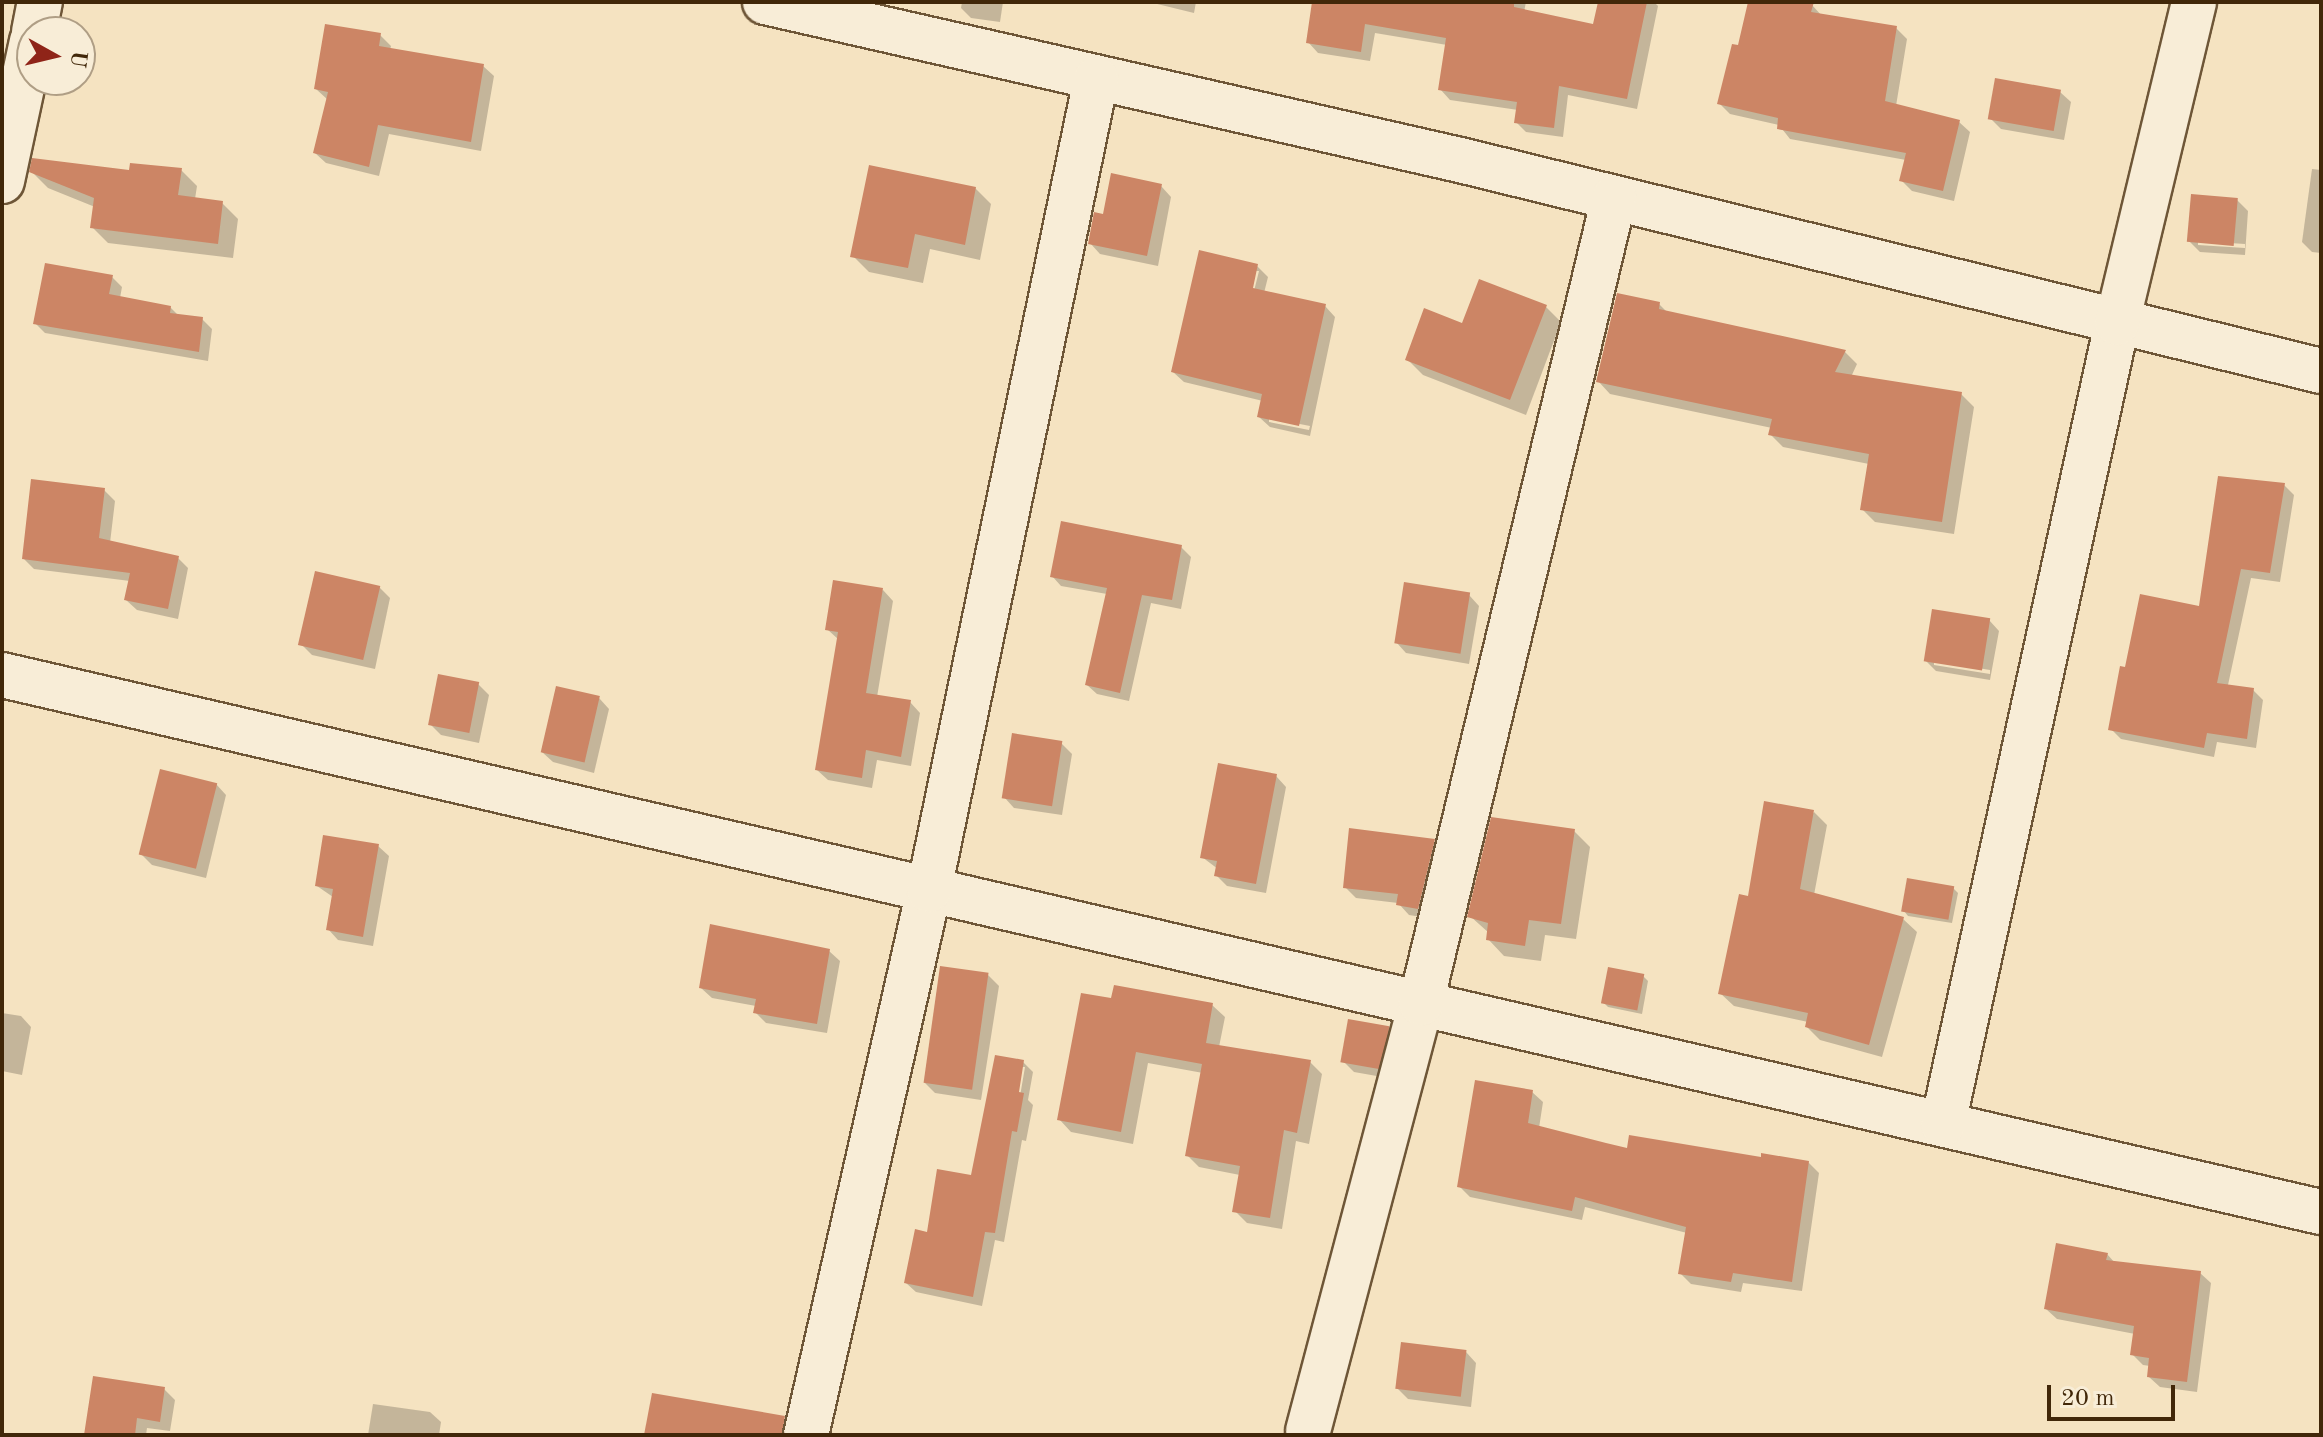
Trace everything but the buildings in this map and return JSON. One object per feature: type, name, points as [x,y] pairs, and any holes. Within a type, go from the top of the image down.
[{"type":"street","points":[[765,2],[1614,198],[2321,371]]},
{"type":"street","points":[[1943,1124],[2117,323],[2194,2]]},
{"type":"street","points":[[806,1435],[929,890],[1096,79]]},
{"type":"street","points":[[2,181],[20,96]]},
{"type":"street","points":[[1308,1431],[1421,1003],[1614,198]]},
{"type":"street","points":[[2,675],[2321,1212]]}]
